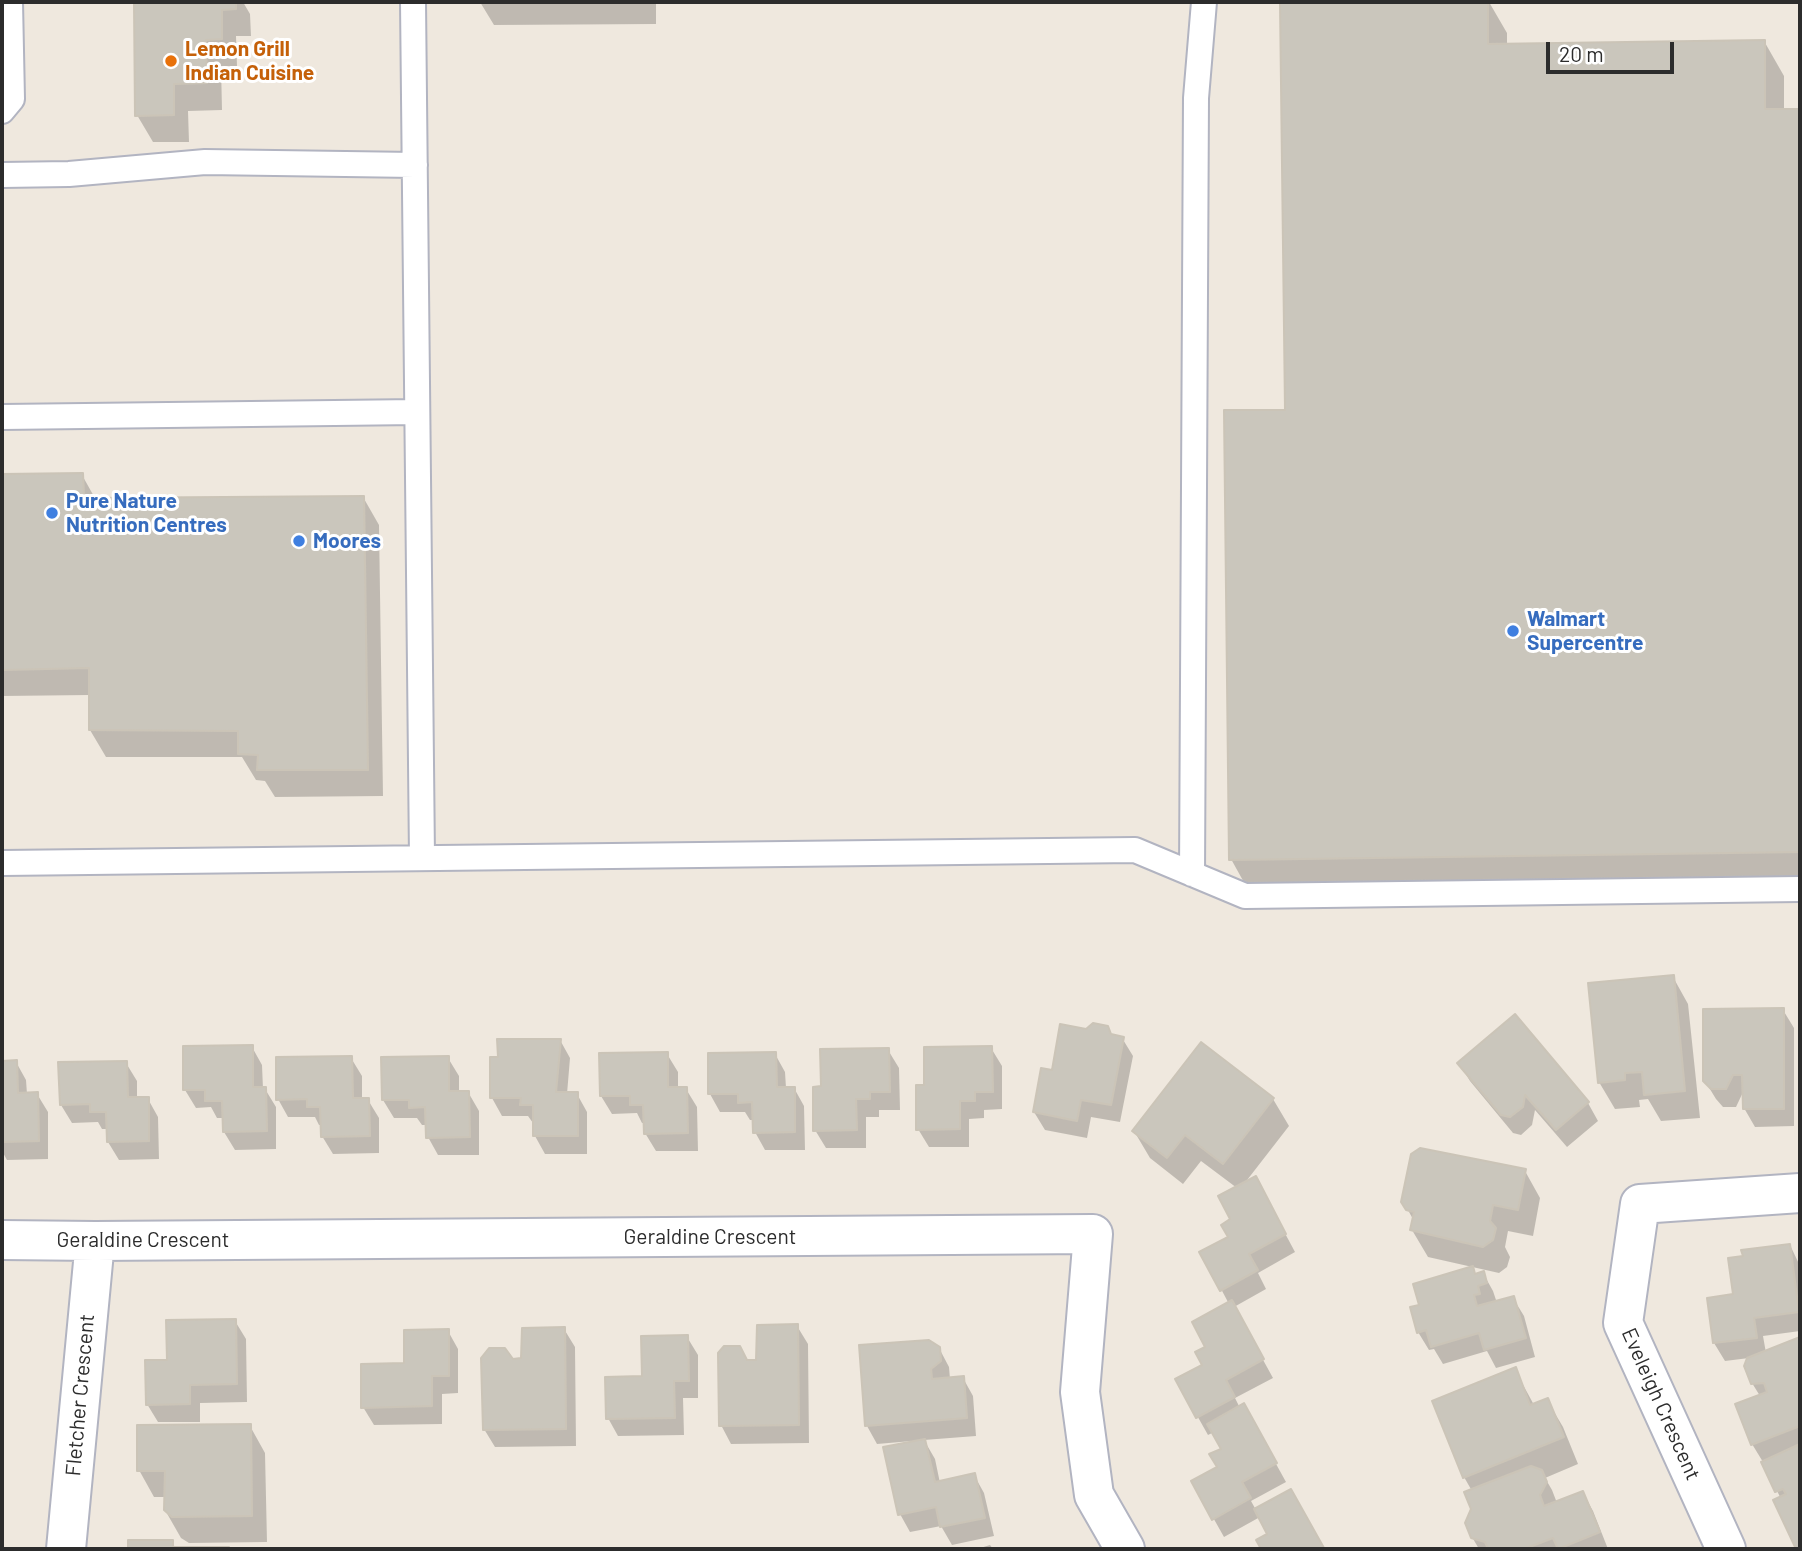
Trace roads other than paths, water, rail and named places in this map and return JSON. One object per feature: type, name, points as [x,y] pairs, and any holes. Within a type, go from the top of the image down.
[{"type":"street","name":"Eveleigh Crescent","points":[[1726,1549],[1623,1323],[1640,1204],[1800,1193]]},
{"type":"street","name":"Geraldine Crescent","points":[[2,1240],[1093,1234],[1080,1392],[1094,1495],[1125,1549]]},
{"type":"street","name":"Fletcher Crescent","points":[[66,1549],[95,1241]]},
{"type":"lane","points":[[2,111],[12,99],[10,2]]},
{"type":"lane","points":[[413,2],[422,858]]},
{"type":"lane","points":[[1192,874],[1196,99],[1204,2]]},
{"type":"lane","points":[[2,176],[69,174],[205,162],[415,165]]},
{"type":"lane","points":[[2,417],[417,412]]},
{"type":"lane","points":[[2,863],[1135,850],[1245,897],[1800,889]]},
{"type":"place","name":"Lemon Grill Indian Cuisine","points":[[171,61]]},
{"type":"place","name":"Pure Nature Nutrition Centres","points":[[52,513]]},
{"type":"place","name":"Moores","points":[[299,541]]},
{"type":"place","name":"Walmart Supercentre","points":[[1513,631]]}]
